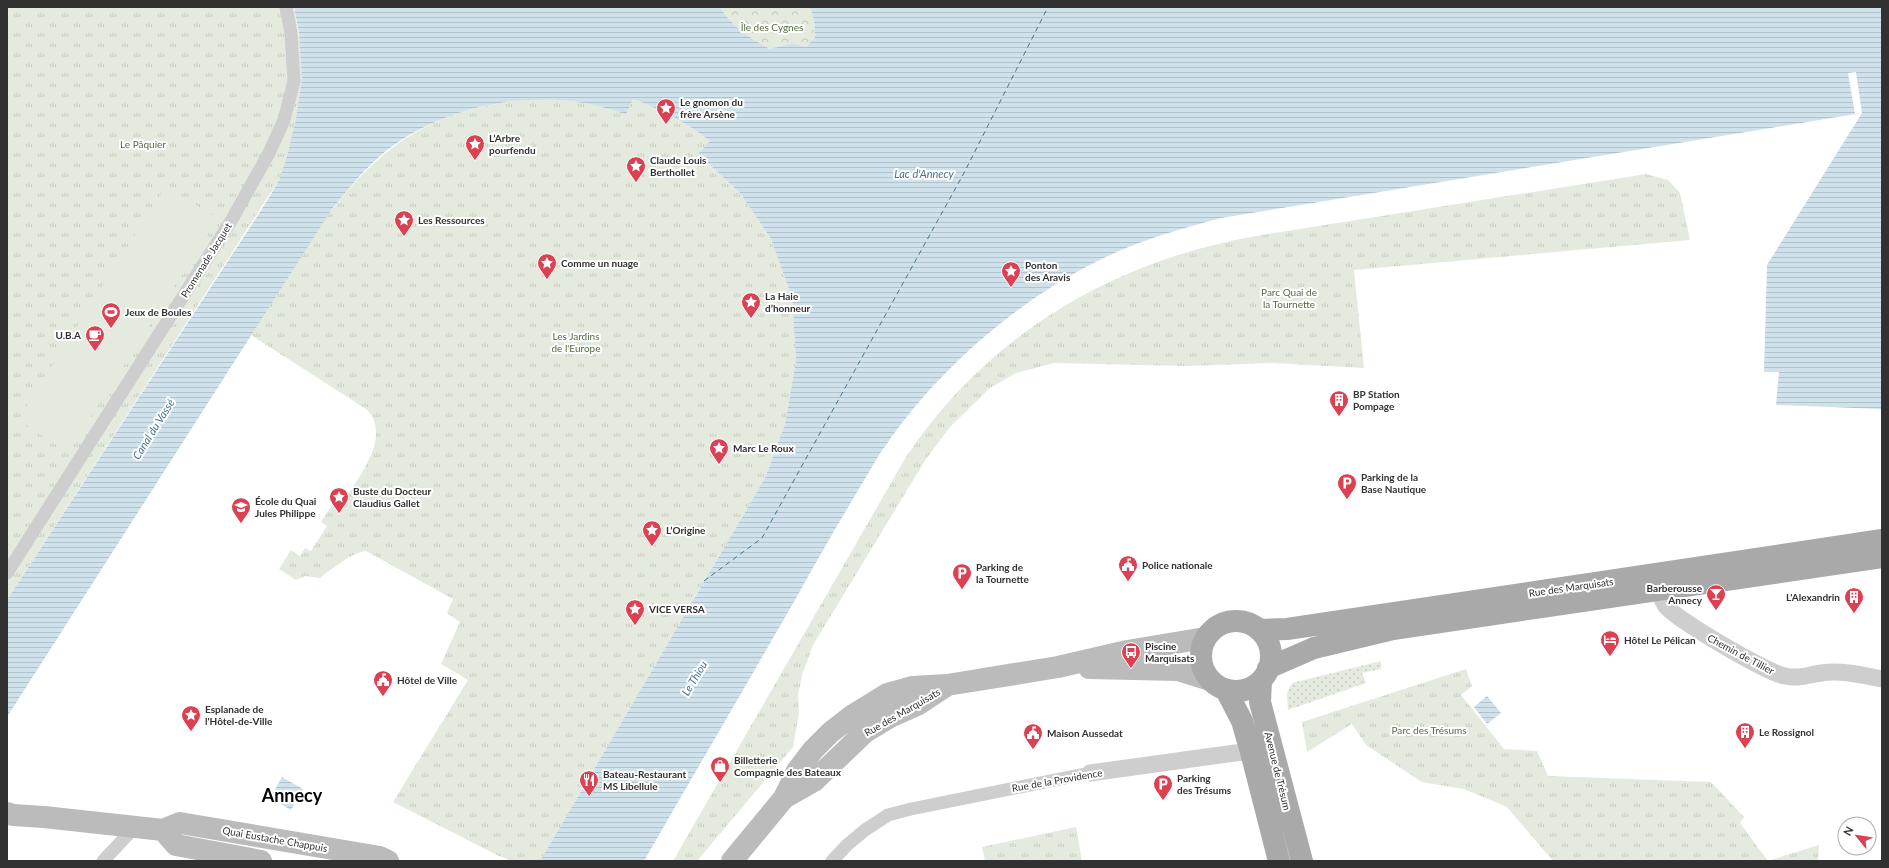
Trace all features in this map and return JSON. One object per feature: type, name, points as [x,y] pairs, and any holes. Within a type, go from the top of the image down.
[{"type":"main road","name":"Rue des Marquisats","points":[[1264,674],[1314,648],[1393,629],[1659,582],[1882,540]]},
{"type":"main road","name":"Rue des Marquisats","points":[[1259,630],[1287,629],[1659,582],[1882,557]]},
{"type":"main road","points":[[1218,685],[1244,690],[1264,674],[1270,662],[1270,648],[1259,630],[1244,622],[1229,622],[1219,626],[1205,638],[1201,653],[1201,660],[1206,674],[1218,685],[1242,721],[1279,861]]},
{"type":"main road","name":"Rue des Marquisats","points":[[732,861],[784,798],[814,780],[864,732],[890,717],[917,705],[947,685],[1058,667],[1128,651],[1205,638]]},
{"type":"main road","name":"Rue des Marquisats","points":[[1058,667],[1178,670],[1218,685]]},
{"type":"main road","name":"Avenue de Trésum","points":[[1264,674],[1260,702],[1302,861]]},
{"type":"main road","name":"Quai Eustache Chappuis","points":[[9,815],[44,817],[163,830],[180,823],[380,857],[388,861]]},
{"type":"main road","points":[[163,830],[176,845],[261,861]]},
{"type":"street","name":"Promenade Jacquet","points":[[7,573],[231,221],[269,154],[284,120],[294,81],[291,32],[286,7]]},
{"type":"street","name":"Chemin de Tillier","points":[[1659,582],[1665,606],[1680,620],[1766,669],[1783,676],[1801,678],[1822,673],[1846,673],[1882,679]]},
{"type":"street","points":[[1251,752],[1267,765],[1282,789]]},
{"type":"street","name":"Rue de la Providence","points":[[832,861],[847,845],[888,815],[911,808],[1090,773],[1251,752]]},
{"type":"street","points":[[103,861],[134,828]]},
{"type":"green space","name":"Le Pâquier","points":[[7,7],[294,7],[300,42],[302,78],[294,130],[279,180],[7,600]]},
{"type":"green space","name":"Île des Cygnes","points":[[720,7],[810,7],[814,20],[815,37],[806,47],[792,43],[770,49],[736,27]]},
{"type":"green space","name":"Les Jardins de l'Europe","points":[[524,99],[589,104],[614,110],[626,115],[633,99],[673,117],[710,141],[699,155],[740,193],[771,239],[792,298],[796,361],[785,424],[765,478],[540,861],[512,861],[499,856],[393,802],[468,680],[441,664],[460,622],[447,613],[453,599],[366,551],[348,558],[320,578],[305,576],[296,580],[279,569],[291,550],[300,556],[305,548],[311,551],[327,526],[321,522],[338,496],[345,499],[365,467],[375,443],[376,431],[373,419],[366,409],[251,335],[291,270],[334,207],[359,178],[387,152],[418,131],[453,115],[479,107]]},
{"type":"green space","name":"Parc Quai de la Tournette","points":[[1646,174],[1668,180],[1680,193],[1690,240],[1354,270],[1364,368],[1273,363],[1187,366],[1054,363],[1016,373],[990,388],[950,427],[926,459],[813,645],[802,675],[798,695],[799,713],[793,747],[697,861],[673,861],[906,457],[939,413],[976,373],[1017,339],[1060,308],[1107,283],[1156,262],[1208,246],[1262,235]]},
{"type":"green space","name":"Jeux de Boules","points":[[166,186],[218,219],[68,452],[18,420]]},
{"type":"green space","points":[[1381,661],[1381,669],[1362,673],[1366,683],[1288,710],[1287,693],[1292,683]]},
{"type":"green space","name":"Parc des Trésums","points":[[1466,669],[1472,686],[1461,695],[1504,749],[1537,751],[1548,776],[1711,782],[1744,817],[1740,823],[1768,861],[1553,861],[1507,807],[1464,789],[1422,782],[1366,745],[1352,724],[1307,752],[1302,722]]},
{"type":"green space","points":[[1076,827],[1082,861],[985,861],[982,847]]},
{"type":"green space","points":[[1819,845],[1818,861],[1768,861]]},
{"type":"water","name":"Lac d'Annecy","points":[[294,7],[720,7],[736,27],[770,49],[792,43],[806,47],[815,37],[814,20],[810,7],[1882,7],[1882,409],[1776,405],[1779,372],[1764,372],[1767,265],[1862,113],[1221,218],[1177,230],[1106,257],[1075,273],[1044,292],[984,337],[956,362],[930,389],[882,450],[644,861],[540,861],[765,478],[785,424],[796,361],[792,298],[771,239],[740,193],[698,154],[710,141],[673,117],[633,99],[626,115],[597,106],[566,101],[534,100],[502,103],[470,109],[440,120],[412,134],[386,151],[371,164],[332,209],[7,717],[7,600],[267,201],[279,180],[286,160],[296,119],[302,78],[299,33]]},
{"type":"water","points":[[1487,696],[1501,713],[1487,724],[1474,707]]},
{"type":"water","points":[[282,777],[303,789],[291,810],[270,798]]},
{"type":"pier","points":[[1856,72],[1862,113],[1855,114],[1848,73]]},
{"type":"ferry route","points":[[704,581],[762,538],[964,173],[1048,7]]},
{"type":"place","name":"Le gnomon du frère Arsène","points":[[666,125]]},
{"type":"place","name":"L’Arbre pourfendu","points":[[475,161]]},
{"type":"place","name":"Claude Louis Berthollet","points":[[636,183]]},
{"type":"place","name":"Les Ressources","points":[[404,237]]},
{"type":"place","name":"Comme un nuage","points":[[547,280]]},
{"type":"place","name":"Ponton des Aravis","points":[[1011,288]]},
{"type":"place","name":"La Haie d’honneur","points":[[751,319]]},
{"type":"place","name":"Jeux de Boules","points":[[111,329]]},
{"type":"place","name":"U.B.A","points":[[95,352]]},
{"type":"place","name":"BP Station Pompage","points":[[1339,417]]},
{"type":"place","name":"Marc Le Roux","points":[[719,465]]},
{"type":"place","name":"Parking de la Base Nautique","points":[[1347,500]]},
{"type":"place","name":"Buste du Docteur Claudius Gallet","points":[[339,514]]},
{"type":"place","name":"École du Quai Jules Philippe","points":[[241,524]]},
{"type":"place","name":"L’Origine","points":[[652,547]]},
{"type":"place","name":"Police nationale","points":[[1128,582]]},
{"type":"place","name":"Parking de la Tournette","points":[[962,590]]},
{"type":"place","name":"Barberousse Annecy","points":[[1716,611]]},
{"type":"place","name":"L'Alexandrin","points":[[1854,614]]},
{"type":"place","name":"VICE VERSA","points":[[635,626]]},
{"type":"place","name":"Hôtel Le Pélican","points":[[1610,657]]},
{"type":"place","name":"Piscine Marquisats","points":[[1131,669]]},
{"type":"place","name":"Hôtel de Ville","points":[[383,697]]},
{"type":"place","name":"Esplanade de l'Hôtel-de-Ville","points":[[191,732]]},
{"type":"place","name":"Le Rossignol","points":[[1745,749]]},
{"type":"place","name":"Maison Aussedat","points":[[1033,750]]},
{"type":"place","name":"Billetterie Compagnie des Bateaux","points":[[720,783]]},
{"type":"place","name":"Bateau-Restaurant MS Libellule","points":[[589,797]]},
{"type":"place","name":"Parking des Trésums","points":[[1163,801]]},
{"type":"district","name":"Annecy","points":[[292,795]]},
{"type":"water label","name":"Canal du Vassé","points":[[153,429]]},
{"type":"water label","name":"Le Thiou","points":[[694,678]]}]
